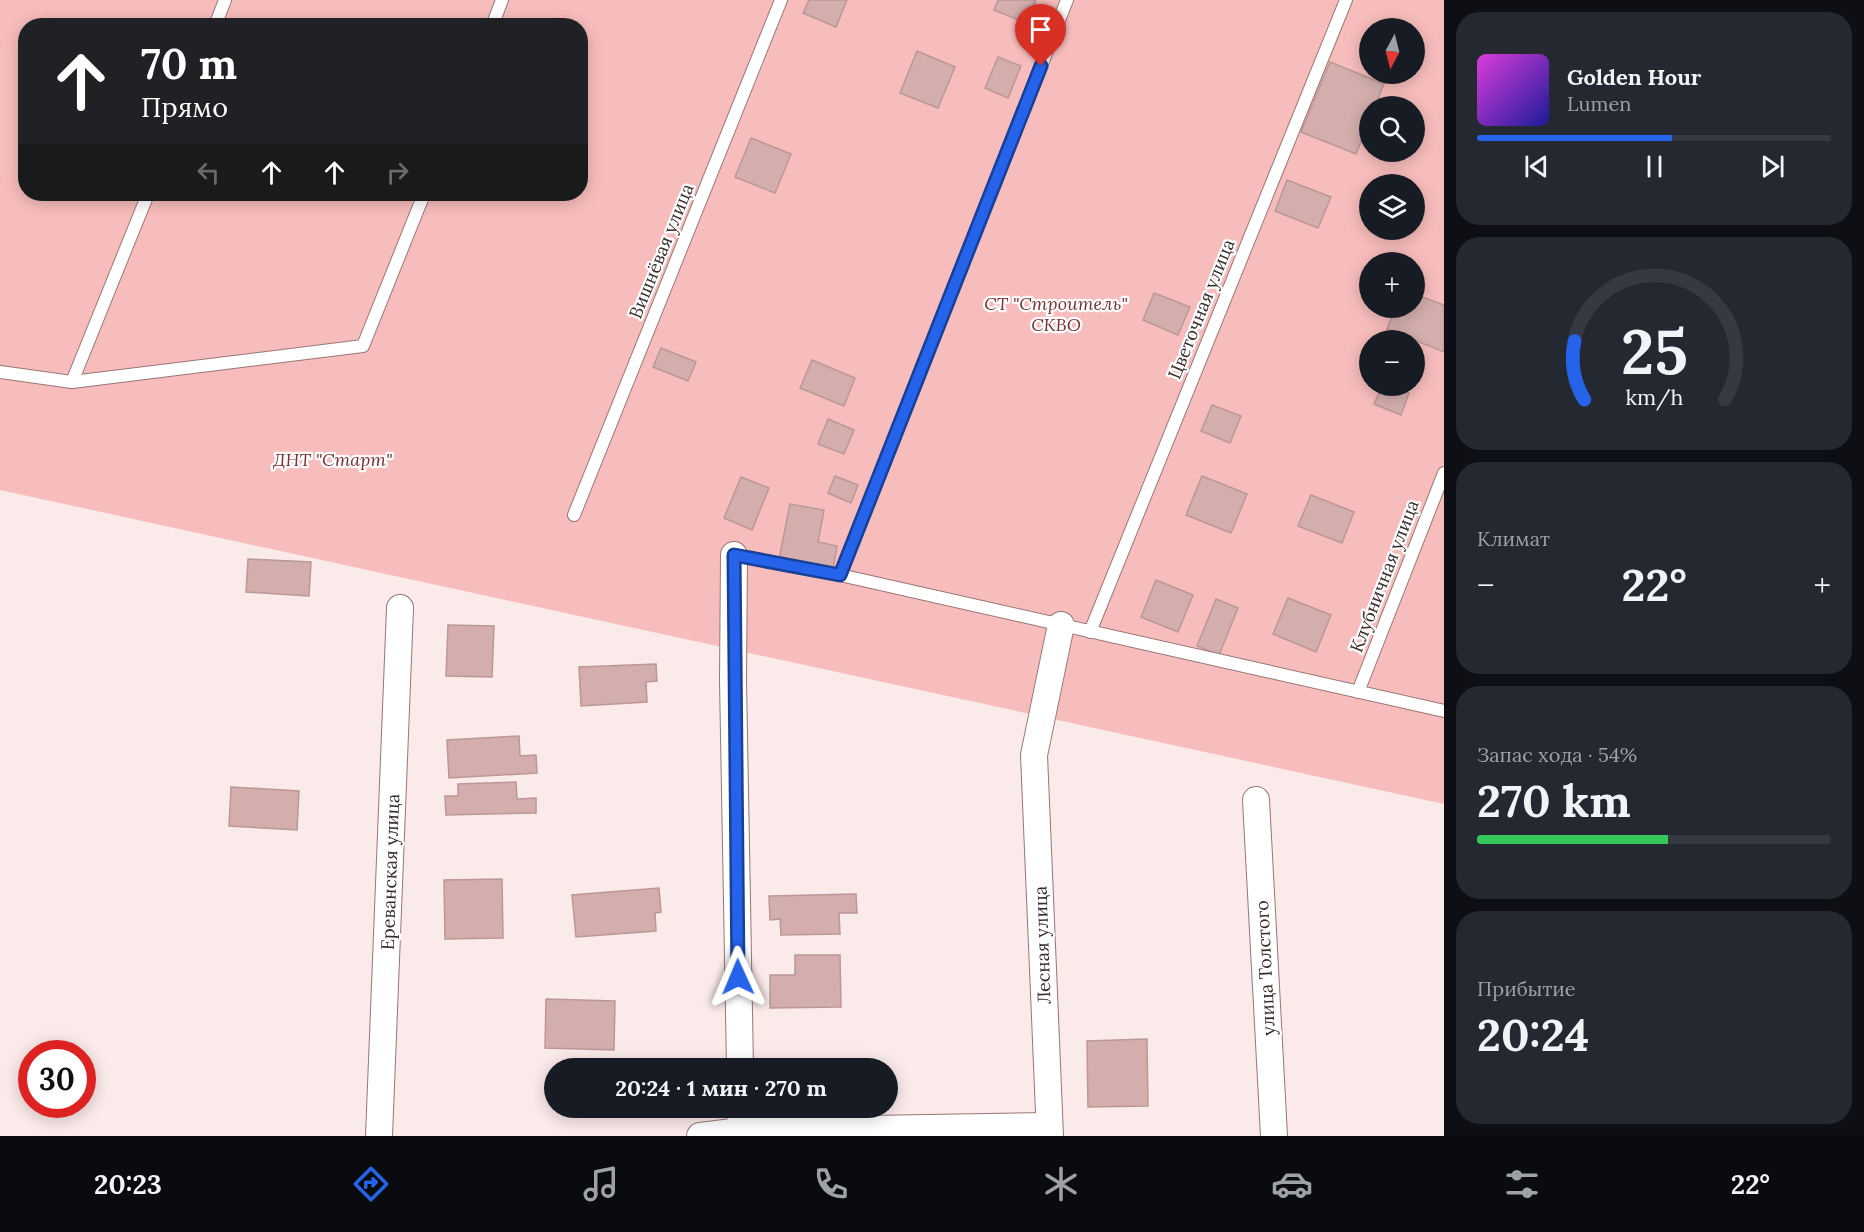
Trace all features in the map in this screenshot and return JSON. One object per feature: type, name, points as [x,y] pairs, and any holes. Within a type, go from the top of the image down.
[{"type":"street","points":[[734,555],[733,680],[740,1058]]},
{"type":"street","name":"Ереванская улица","points":[[379,1136],[400,608]]},
{"type":"street","name":"Лесная улица","points":[[1050,1131],[1034,755],[1061,625]]},
{"type":"street","name":"улица Толстого","points":[[1256,800],[1274,1136]]},
{"type":"street","points":[[699,1136],[740,1119],[1050,1131]]},
{"type":"lane","points":[[218,18],[225,0]]},
{"type":"lane","points":[[495,18],[502,0]]},
{"type":"lane","name":"Вишнёвая улица","points":[[574,515],[781,0]]},
{"type":"lane","points":[[840,575],[1067,0]]},
{"type":"lane","name":"Цветочная улица","points":[[1090,632],[1346,0]]},
{"type":"lane","points":[[72,382],[145,201]]},
{"type":"lane","points":[[0,372],[72,382],[363,346],[421,201]]},
{"type":"lane","name":"Клубничная улица","points":[[1358,692],[1444,473]]},
{"type":"lane","points":[[734,555],[840,575],[1444,711]]},
{"type":"green space","name":"СТ \"Строитель\" СКВО","points":[[0,0],[1444,0],[1444,804],[0,490]]},
{"type":"building","points":[[809,0],[847,0],[836,27],[803,13]]},
{"type":"building","points":[[998,0],[1036,0],[1026,23],[994,10]]},
{"type":"building","points":[[917,51],[955,67],[938,108],[900,93]]},
{"type":"building","points":[[998,57],[1021,66],[1008,98],[985,88]]},
{"type":"building","points":[[1330,62],[1359,74],[1359,84],[1384,84],[1379,96],[1359,96],[1359,147],[1356,154],[1301,132]]},
{"type":"building","points":[[751,138],[791,154],[775,193],[735,177]]},
{"type":"building","points":[[1287,180],[1331,197],[1318,228],[1275,211]]},
{"type":"building","points":[[1154,293],[1190,307],[1178,335],[1143,320]]},
{"type":"building","points":[[1425,298],[1444,305],[1444,352],[1425,344],[1425,330],[1387,329],[1391,318],[1425,318]]},
{"type":"building","points":[[661,348],[696,362],[688,381],[653,367]]},
{"type":"building","points":[[812,360],[855,378],[844,406],[800,388]]},
{"type":"building","points":[[1378,396],[1408,396],[1401,415],[1374,404]]},
{"type":"building","points":[[1212,405],[1241,416],[1230,443],[1201,431]]},
{"type":"building","points":[[828,419],[854,430],[844,454],[818,444]]},
{"type":"building","points":[[835,476],[858,485],[851,503],[828,493]]},
{"type":"building","points":[[1202,476],[1247,494],[1231,533],[1186,515]]},
{"type":"building","points":[[741,477],[769,488],[752,530],[724,518]]},
{"type":"building","points":[[1311,495],[1354,512],[1342,543],[1298,526]]},
{"type":"building","points":[[790,504],[824,510],[818,542],[837,546],[833,569],[779,559]]},
{"type":"building","points":[[248,559],[311,562],[309,596],[246,592]]},
{"type":"building","points":[[1156,580],[1193,595],[1178,632],[1141,617]]},
{"type":"building","points":[[1288,598],[1331,615],[1316,652],[1273,634]]},
{"type":"building","points":[[1216,599],[1238,608],[1219,655],[1197,646]]},
{"type":"building","points":[[448,625],[494,626],[492,677],[446,676]]},
{"type":"building","points":[[656,664],[657,681],[646,682],[647,702],[581,706],[579,667]]},
{"type":"building","points":[[519,736],[520,756],[536,755],[537,773],[449,778],[447,740]]},
{"type":"building","points":[[516,782],[517,799],[536,798],[536,813],[446,815],[445,796],[458,796],[458,784]]},
{"type":"building","points":[[231,787],[299,791],[297,830],[229,826]]},
{"type":"building","points":[[502,879],[503,938],[445,939],[444,880]]},
{"type":"building","points":[[659,888],[661,912],[655,913],[656,931],[576,937],[572,895]]},
{"type":"building","points":[[856,894],[857,913],[839,913],[840,934],[781,935],[780,919],[770,920],[769,896]]},
{"type":"building","points":[[795,955],[840,955],[841,1007],[770,1008],[770,975],[795,975]]},
{"type":"building","points":[[546,999],[615,1001],[614,1050],[545,1048]]},
{"type":"building","points":[[1147,1039],[1148,1106],[1088,1107],[1087,1041]]},
{"type":"route","points":[[738,977],[733,680],[734,555],[840,575],[1041,66]]},
{"type":"park label","name":"ДНТ \"Старт\"","points":[[333,459]]}]
